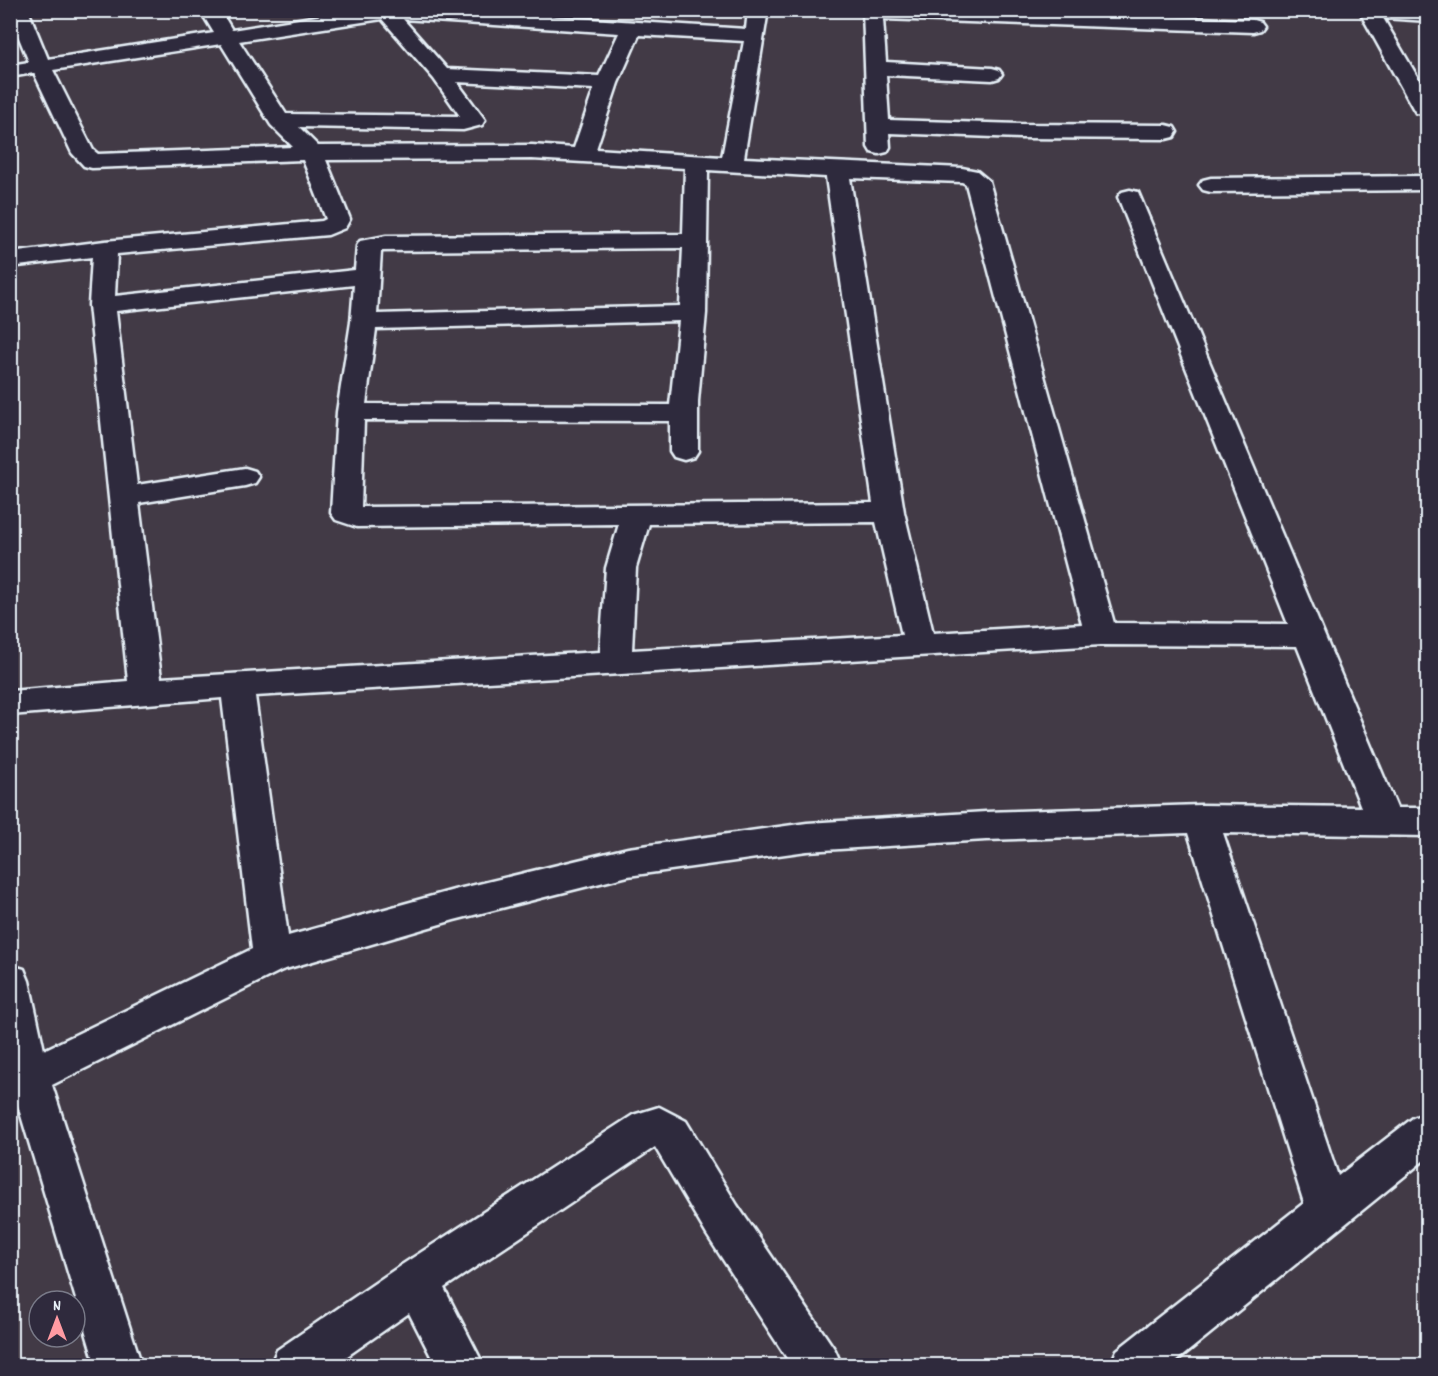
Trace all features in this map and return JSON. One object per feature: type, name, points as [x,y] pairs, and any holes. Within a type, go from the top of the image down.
[{"type":"street","points":[[18,10],[41,67],[83,153],[92,161],[312,153],[532,152],[837,171],[969,176],[977,181],[1101,634]]},
{"type":"street","points":[[10,260],[105,248],[334,226],[338,219],[312,153],[279,120],[210,10]]},
{"type":"street","points":[[732,164],[758,10]]},
{"type":"street","points":[[881,172],[873,12],[993,14],[1252,26]]},
{"type":"street","points":[[1424,108],[1372,16],[1379,12],[1428,15]]},
{"type":"street","points":[[10,71],[227,35],[387,13],[755,36]]},
{"type":"street","points":[[279,120],[471,122],[474,120],[441,75],[387,13]]},
{"type":"street","points":[[583,154],[607,83],[632,27]]},
{"type":"street","points":[[875,68],[992,74]]},
{"type":"street","points":[[441,75],[607,83]]},
{"type":"street","points":[[878,126],[1166,132]]},
{"type":"street","points":[[684,451],[684,413],[693,314],[697,161]]},
{"type":"street","points":[[837,171],[889,512],[920,645]]},
{"type":"street","points":[[1211,185],[1428,183]]},
{"type":"street","points":[[1130,197],[1385,822]]},
{"type":"street","points":[[694,242],[374,244],[367,250],[364,322],[351,412],[346,513],[351,515],[889,512]]},
{"type":"street","points":[[105,248],[102,305],[146,691]]},
{"type":"street","points":[[102,305],[366,276]]},
{"type":"street","points":[[364,322],[693,314]]},
{"type":"street","points":[[351,412],[684,413]]},
{"type":"street","points":[[124,496],[245,477]]},
{"type":"street","points":[[615,663],[621,568],[638,513]]},
{"type":"street","points":[[10,703],[146,691],[1101,634],[1308,635]]},
{"type":"street","points":[[237,686],[272,957]]},
{"type":"street","points":[[1201,819],[1328,1210]]},
{"type":"street","points":[[20,1080],[272,957],[454,905],[628,862],[807,837],[986,826],[1201,819],[1428,822]]},
{"type":"street","points":[[10,981],[20,1080],[119,1365]]},
{"type":"street","points":[[293,1365],[648,1128],[659,1126],[671,1134],[722,1220],[819,1365]]},
{"type":"street","points":[[1133,1365],[1428,1131]]},
{"type":"street","points":[[416,1281],[461,1365]]}]
